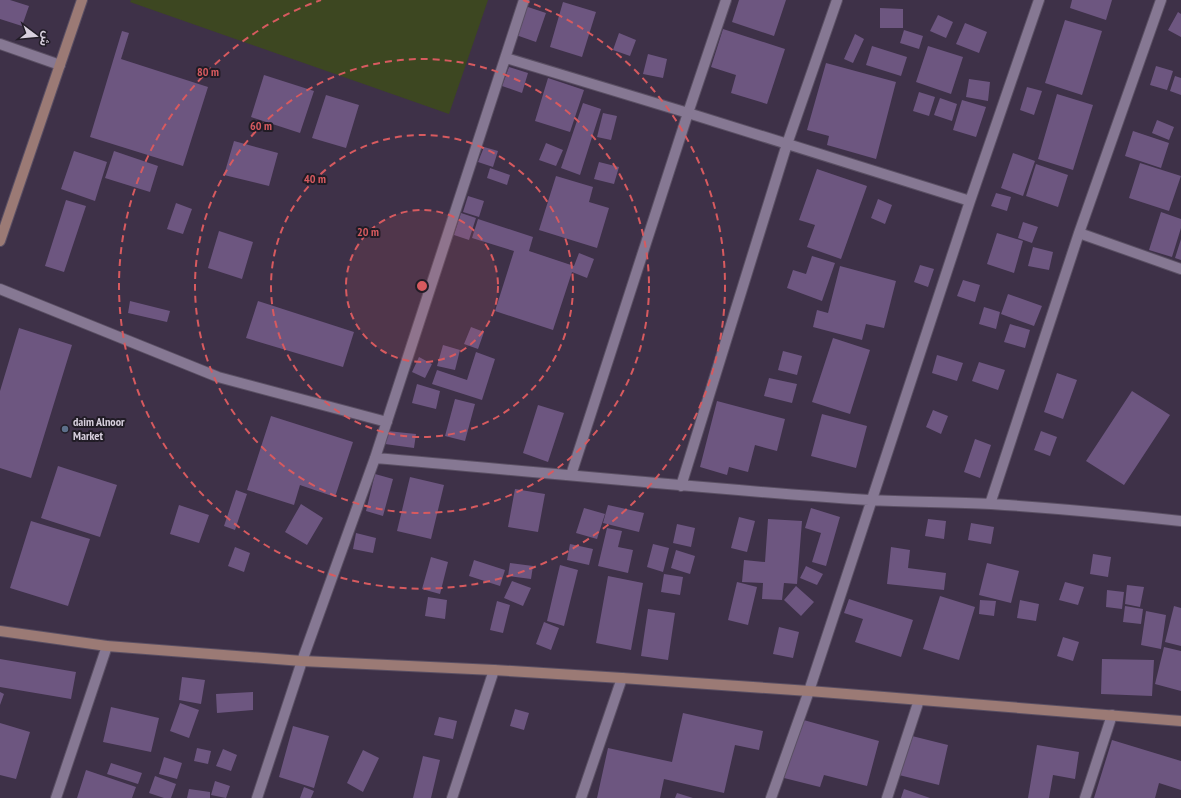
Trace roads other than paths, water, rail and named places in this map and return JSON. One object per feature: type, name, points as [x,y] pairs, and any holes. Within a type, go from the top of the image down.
[{"type":"street","points":[[0,241],[82,0]]},
{"type":"street","points":[[257,798],[302,661],[375,458],[524,0]]},
{"type":"street","points":[[571,475],[726,0]]},
{"type":"street","points":[[681,486],[787,144],[837,0]]},
{"type":"street","points":[[771,798],[809,691],[970,201],[1039,0]]},
{"type":"street","points":[[990,504],[1079,233],[1161,0]]},
{"type":"street","points":[[0,44],[60,65]]},
{"type":"street","points":[[506,58],[970,201]]},
{"type":"street","points":[[1079,233],[1181,269]]},
{"type":"street","points":[[0,289],[218,377],[387,422]]},
{"type":"street","points":[[375,458],[681,486],[872,500],[990,504],[1090,511],[1181,521]]},
{"type":"street","points":[[0,631],[107,646],[302,661],[622,678],[809,691],[1181,721]]},
{"type":"street","points":[[56,798],[107,646]]},
{"type":"street","points":[[452,798],[494,670]]},
{"type":"street","points":[[581,798],[622,678]]},
{"type":"street","points":[[886,798],[920,700]]},
{"type":"street","points":[[1085,798],[1112,715]]},
{"type":"place","name":"daim Alnoor Market","points":[[65,429]]}]
